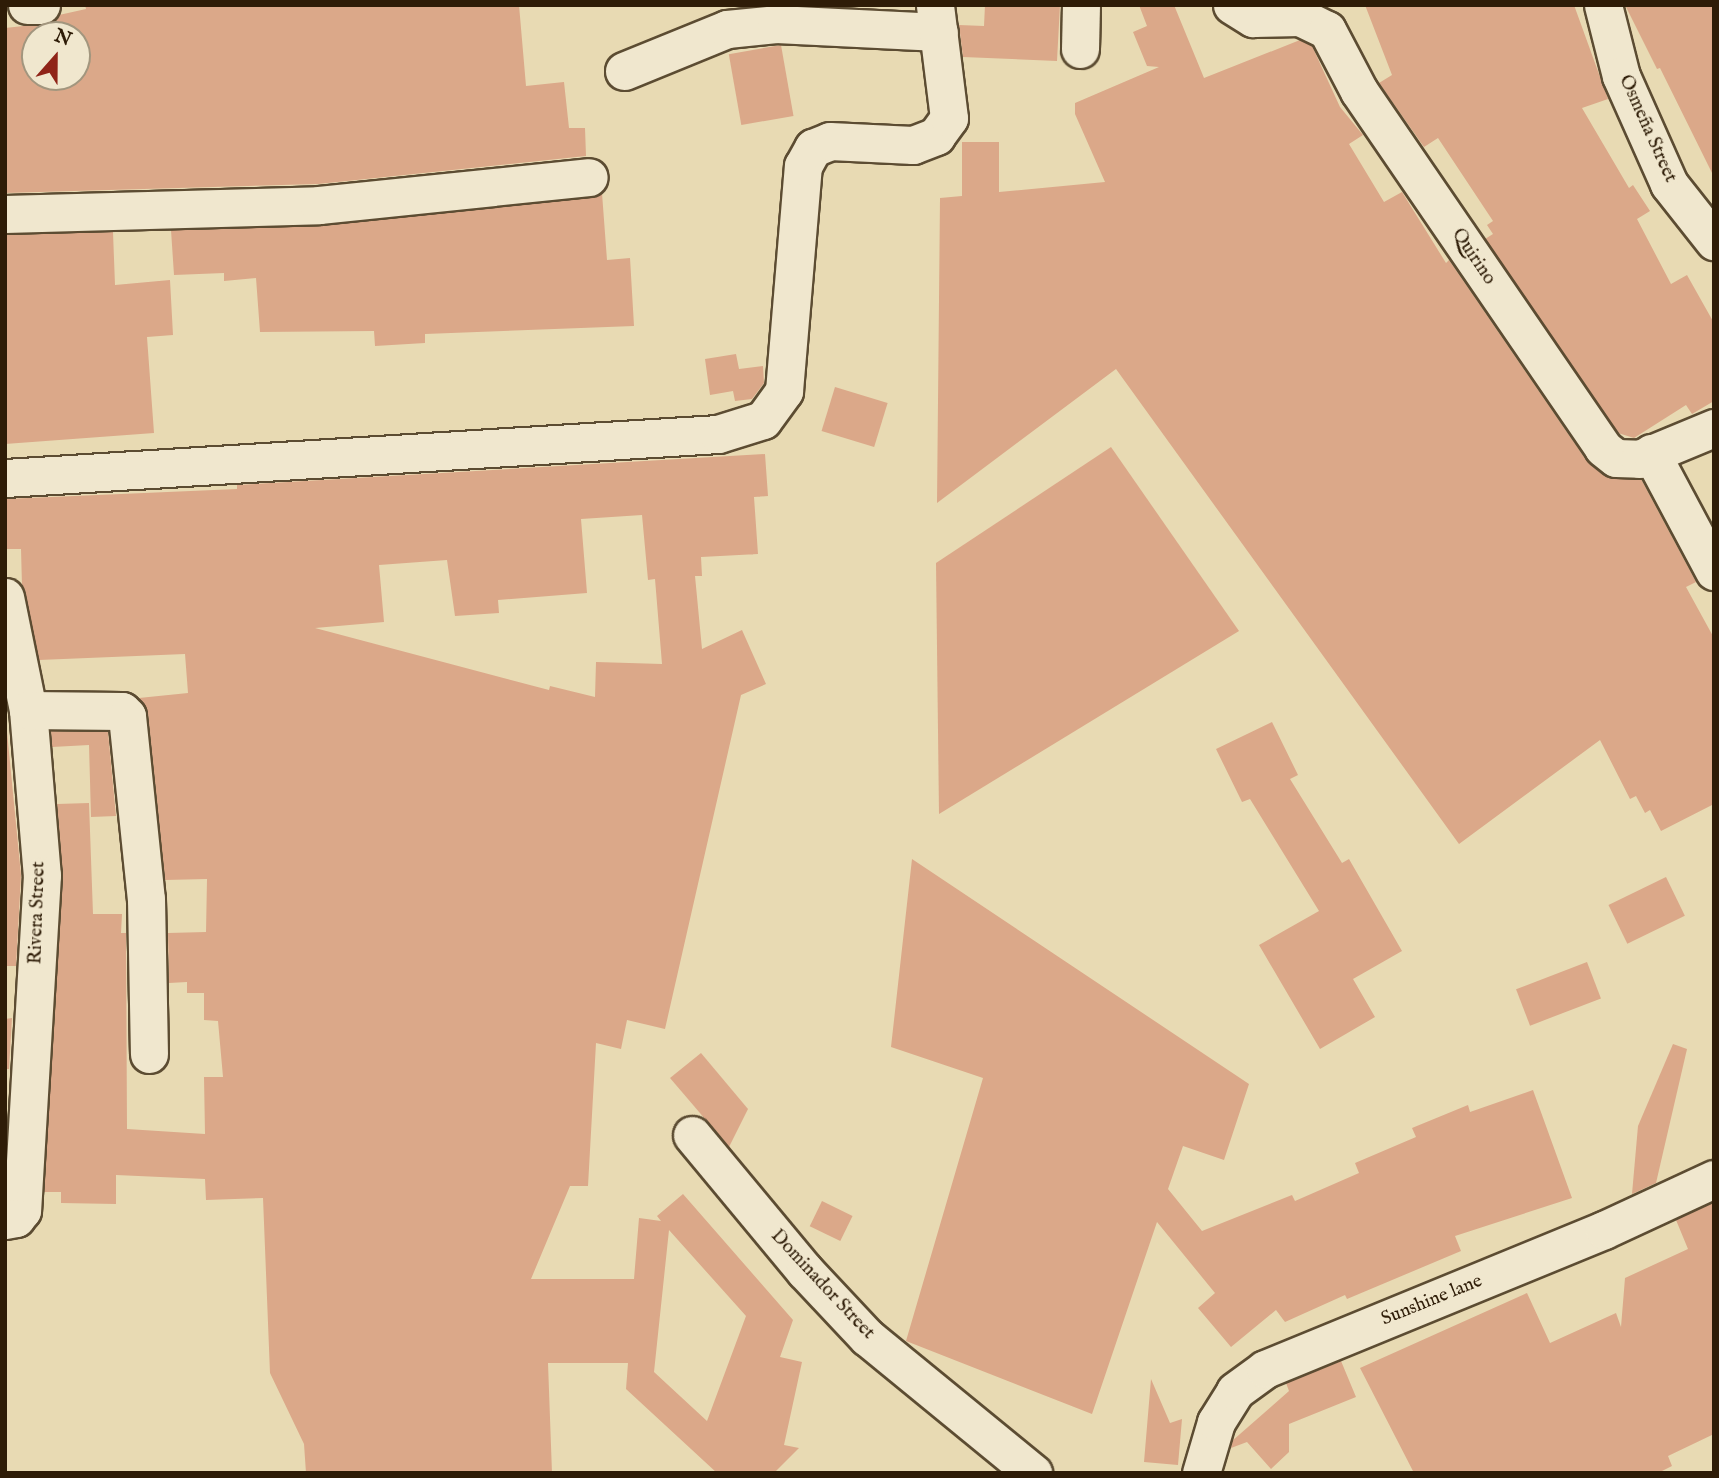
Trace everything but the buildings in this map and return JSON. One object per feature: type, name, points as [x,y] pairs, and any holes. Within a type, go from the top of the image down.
[{"type":"street","points":[[27,5],[41,5]]},
{"type":"street","points":[[1080,49],[1082,5]]},
{"type":"street","name":"Quirino","points":[[1232,5],[1253,18],[1300,18],[1327,30],[1359,91],[1602,448],[1616,458],[1645,456]]},
{"type":"street","name":"Osmeña Street","points":[[1603,5],[1621,76],[1670,184],[1714,241]]},
{"type":"street","points":[[5,478],[718,434],[762,420],[785,391],[803,166],[813,148],[831,141],[913,145],[936,136],[949,118],[937,18],[776,24],[727,29],[624,71]]},
{"type":"street","points":[[5,214],[319,205],[589,177]]},
{"type":"street","points":[[1714,428],[1645,456],[1714,571]]},
{"type":"street","name":"Rivera Street","points":[[5,597],[42,875],[22,1210],[16,1219],[5,1220]]},
{"type":"street","points":[[19,701],[122,711],[127,716],[146,899],[149,1054]]},
{"type":"street","name":"Dominador Street","points":[[692,1135],[805,1271],[867,1337],[1033,1473]]},
{"type":"street","name":"Sunshine lane","points":[[1200,1473],[1216,1422],[1235,1391],[1265,1369],[1604,1230],[1714,1179]]}]
